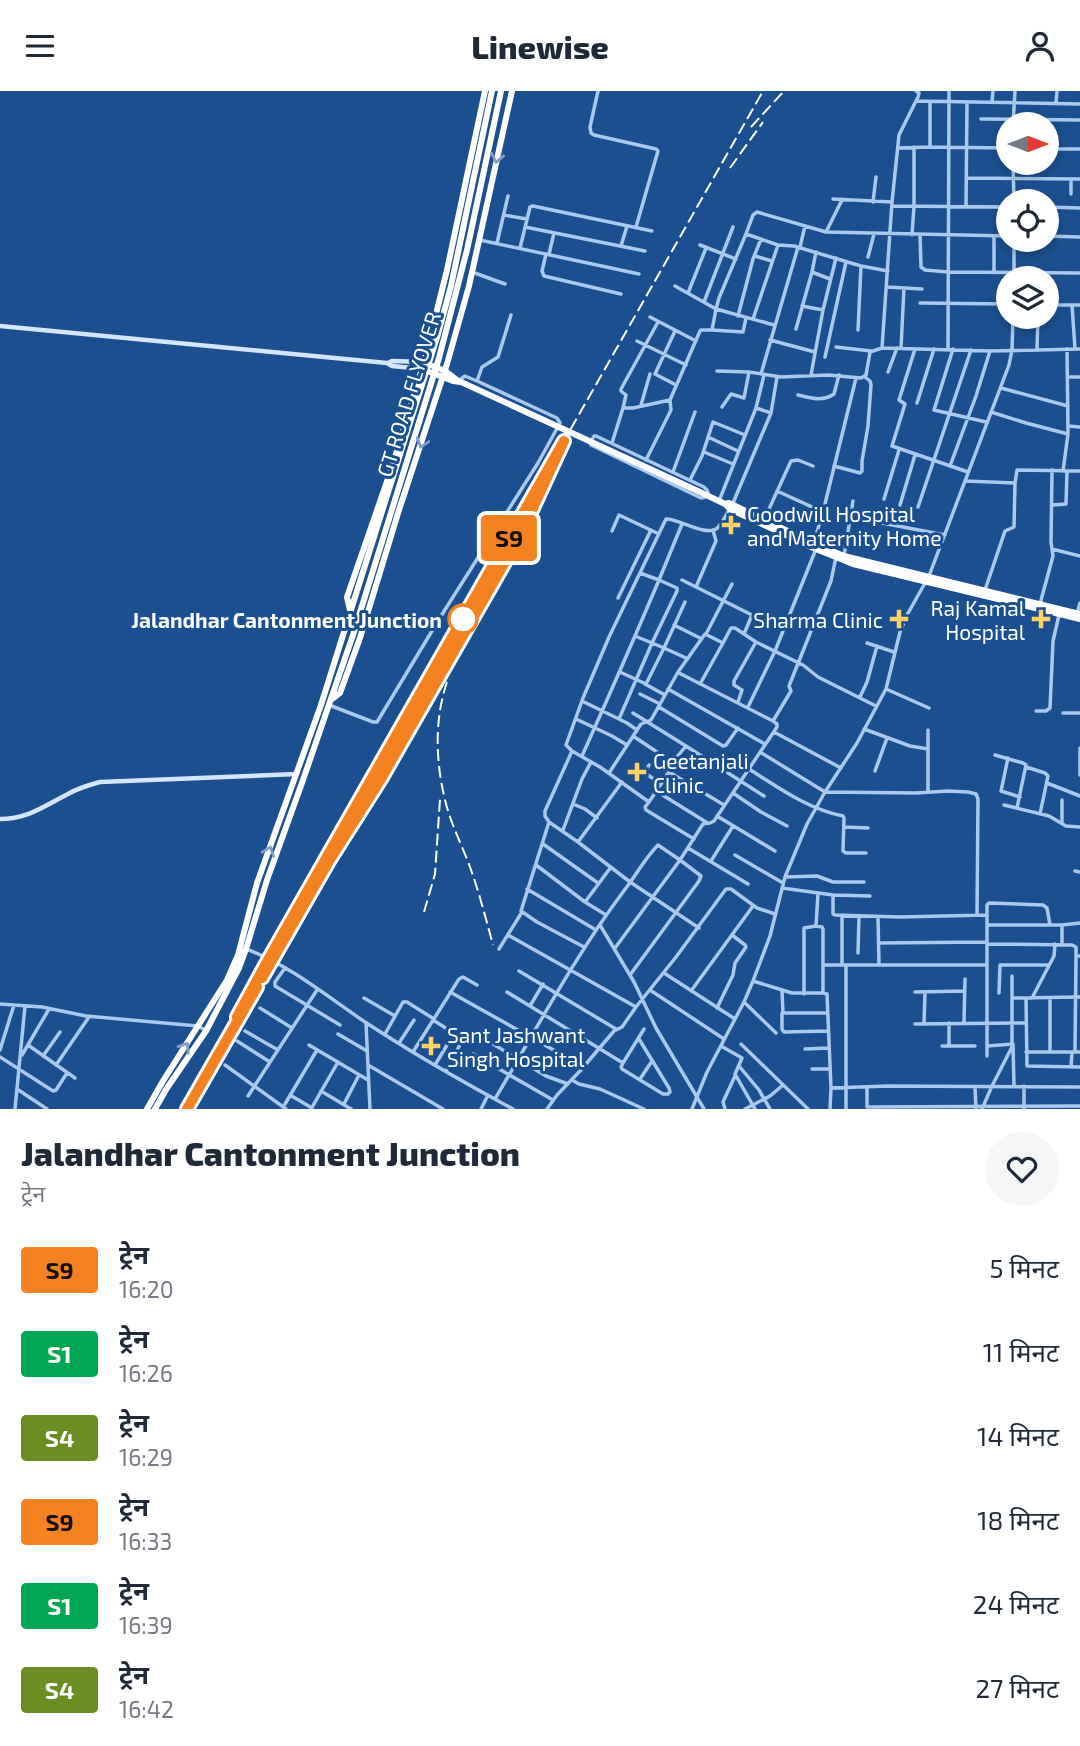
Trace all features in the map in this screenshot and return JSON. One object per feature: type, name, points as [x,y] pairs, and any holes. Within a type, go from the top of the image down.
[{"type":"highway","points":[[146,1109],[227,980],[238,955],[257,883],[321,705],[350,612],[347,597],[423,366],[447,270],[485,91]]},
{"type":"highway","name":"GT ROAD FLYOVER","points":[[350,612],[451,286],[492,91]]},
{"type":"highway","points":[[503,91],[508,109]]},
{"type":"highway","name":"GT ROAD FLYOVER","points":[[329,703],[439,358],[503,91]]},
{"type":"highway","points":[[155,1109],[206,1031],[239,968],[329,703],[340,693],[360,638],[452,348],[472,272],[512,91]]},
{"type":"highway","points":[[428,343],[430,348],[436,351],[452,348]]},
{"type":"highway","points":[[423,366],[445,371],[457,381],[764,520],[853,564],[984,590],[1079,616]]},
{"type":"highway","points":[[438,395],[457,381]]},
{"type":"highway","points":[[414,394],[418,389],[425,388],[438,395]]},
{"type":"highway","points":[[727,504],[815,546],[844,556],[1079,616]]},
{"type":"street","points":[[598,91],[591,133],[656,149],[658,152],[636,227]]},
{"type":"street","points":[[882,348],[900,130],[919,95],[916,91]]},
{"type":"street","points":[[949,91],[950,349],[934,409],[987,422]]},
{"type":"street","points":[[992,102],[993,91]]},
{"type":"street","points":[[1014,112],[1015,91]]},
{"type":"street","points":[[1056,103],[1058,91]]},
{"type":"street","points":[[916,101],[1080,104]]},
{"type":"street","points":[[930,102],[930,147]]},
{"type":"street","points":[[966,206],[967,102]]},
{"type":"street","points":[[981,119],[996,120]]},
{"type":"street","points":[[1059,121],[1080,120]]},
{"type":"street","points":[[912,235],[914,147]]},
{"type":"street","points":[[898,148],[996,148]]},
{"type":"street","points":[[1059,149],[1080,149]]},
{"type":"street","points":[[1013,175],[1013,189]]},
{"type":"street","points":[[873,202],[876,177]]},
{"type":"street","points":[[966,178],[1080,179]]},
{"type":"street","points":[[1071,179],[1071,194]]},
{"type":"street","points":[[497,243],[508,196]]},
{"type":"street","points":[[833,199],[914,206],[996,207]]},
{"type":"street","points":[[826,232],[842,200]]},
{"type":"street","points":[[520,248],[530,207],[533,206],[652,231]]},
{"type":"street","points":[[1059,207],[1080,208]]},
{"type":"street","points":[[712,330],[723,287],[753,215],[757,212],[826,232],[994,236],[994,271],[948,272],[922,268],[920,235]]},
{"type":"street","points":[[504,215],[527,219]]},
{"type":"street","points":[[621,246],[627,226]]},
{"type":"street","points":[[727,504],[733,464],[756,408],[774,325],[805,226]]},
{"type":"street","points":[[525,227],[645,251]]},
{"type":"street","points":[[704,302],[733,227]]},
{"type":"street","points":[[554,233],[542,271],[544,276],[621,294]]},
{"type":"street","points":[[868,257],[874,233]]},
{"type":"street","points":[[746,234],[778,245],[799,247],[861,266],[888,271]]},
{"type":"street","points":[[1059,236],[1080,237]]},
{"type":"street","points":[[479,240],[639,274]]},
{"type":"street","points":[[738,316],[761,240]]},
{"type":"street","points":[[700,245],[736,259]]},
{"type":"street","points":[[753,320],[778,245]]},
{"type":"street","points":[[688,293],[706,248]]},
{"type":"street","points":[[796,328],[816,252]]},
{"type":"street","points":[[754,256],[772,261]]},
{"type":"street","points":[[811,375],[836,258]]},
{"type":"street","points":[[825,356],[846,261]]},
{"type":"street","points":[[858,330],[861,266]]},
{"type":"street","points":[[472,272],[505,284]]},
{"type":"street","points":[[812,272],[830,279]]},
{"type":"street","points":[[1059,272],[1080,273]]},
{"type":"street","points":[[675,286],[716,309],[774,325]]},
{"type":"street","points":[[887,287],[922,289]]},
{"type":"street","points":[[888,372],[899,348],[904,288]]},
{"type":"street","points":[[920,303],[996,304]]},
{"type":"street","points":[[1059,305],[1080,305]]},
{"type":"street","points":[[836,347],[871,351],[882,348],[990,351],[1077,349],[1072,305]]},
{"type":"street","points":[[802,306],[823,310]]},
{"type":"street","points":[[477,381],[482,367],[498,357],[511,315]]},
{"type":"street","points":[[650,317],[696,341]]},
{"type":"street","points":[[646,460],[671,410],[670,400],[701,330],[743,332],[746,318]]},
{"type":"street","points":[[612,444],[626,394],[621,389],[658,322]]},
{"type":"street","points":[[0,325],[387,363],[392,366],[423,366]]},
{"type":"street","points":[[692,1109],[753,981],[766,947],[785,877],[807,824],[886,689],[894,652],[907,615],[928,578],[946,535],[1011,362],[1013,329]]},
{"type":"street","points":[[1037,349],[1038,329]]},
{"type":"street","points":[[675,331],[655,374],[676,385]]},
{"type":"street","points":[[771,340],[815,352]]},
{"type":"street","points":[[637,341],[685,365]]},
{"type":"street","points":[[915,349],[899,400],[905,404],[892,446],[968,472]]},
{"type":"street","points":[[917,403],[934,349]]},
{"type":"street","points":[[1052,505],[1066,504],[1067,349]]},
{"type":"street","points":[[918,507],[971,350]]},
{"type":"street","points":[[865,377],[871,351]]},
{"type":"street","points":[[950,466],[990,351]]},
{"type":"street","points":[[717,371],[749,372],[777,377],[839,375],[865,377],[870,381],[862,471],[856,473],[834,466]]},
{"type":"street","points":[[722,407],[731,394],[744,398],[749,372]]},
{"type":"street","points":[[641,405],[650,374]]},
{"type":"street","points":[[798,395],[816,399],[828,397],[835,391],[839,375]]},
{"type":"street","points":[[329,703],[377,722],[538,463],[560,423],[557,418],[465,376],[457,381]]},
{"type":"street","points":[[649,802],[566,746],[614,626],[668,518],[694,528],[717,528],[771,413],[777,377]]},
{"type":"street","points":[[1068,377],[1080,377]]},
{"type":"street","points":[[748,707],[775,651],[815,546],[856,378]]},
{"type":"street","points":[[1000,388],[1068,406]]},
{"type":"street","points":[[623,408],[670,400]]},
{"type":"street","points":[[756,408],[771,413]]},
{"type":"street","points":[[673,472],[695,412]]},
{"type":"street","points":[[991,412],[1068,434]]},
{"type":"street","points":[[690,480],[704,452],[714,422],[745,435]]},
{"type":"street","points":[[1068,426],[1080,427]]},
{"type":"street","points":[[595,436],[612,444],[706,488],[709,496],[701,498],[590,444],[595,436]]},
{"type":"street","points":[[708,436],[738,451]]},
{"type":"street","points":[[884,499],[899,450]]},
{"type":"street","points":[[704,452],[733,464]]},
{"type":"street","points":[[900,505],[915,455]]},
{"type":"street","points":[[764,520],[791,461],[799,460],[813,466]]},
{"type":"street","points":[[1040,604],[1051,566],[1052,470]]},
{"type":"street","points":[[984,590],[1005,531],[1014,528],[1016,471],[1080,471]]},
{"type":"street","points":[[965,481],[1015,483]]},
{"type":"street","points":[[777,491],[823,512]]},
{"type":"street","points":[[844,556],[853,501]]},
{"type":"street","points":[[612,531],[619,515],[659,534]]},
{"type":"street","points":[[882,523],[946,535]]},
{"type":"street","points":[[582,756],[682,524]]},
{"type":"street","points":[[618,598],[652,530]]},
{"type":"street","points":[[696,587],[716,541],[713,530]]},
{"type":"street","points":[[642,549],[650,553]]},
{"type":"street","points":[[1052,549],[1080,556]]},
{"type":"street","points":[[773,721],[791,691],[789,686],[831,581],[836,557]]},
{"type":"street","points":[[618,719],[677,590],[676,587],[640,573]]},
{"type":"street","points":[[682,580],[752,615],[744,634]]},
{"type":"street","points":[[609,773],[641,724],[651,720],[678,672],[700,638],[706,634],[732,584]]},
{"type":"street","points":[[645,684],[685,602]]},
{"type":"street","points":[[1079,616],[1080,603]]},
{"type":"street","points":[[1036,711],[1050,708],[1053,641],[1059,613]]},
{"type":"street","points":[[674,625],[700,638]]},
{"type":"street","points":[[700,684],[731,628],[735,628],[756,642],[799,663],[818,677],[877,706]]},
{"type":"street","points":[[706,634],[723,643]]},
{"type":"street","points":[[635,636],[687,658]]},
{"type":"street","points":[[738,702],[741,690],[734,683],[756,642]]},
{"type":"street","points":[[867,643],[894,652]]},
{"type":"street","points":[[860,697],[877,646]]},
{"type":"street","points":[[620,671],[665,695]]},
{"type":"street","points":[[656,791],[711,823],[777,725],[748,707],[678,672]]},
{"type":"street","points":[[668,688],[765,744]]},
{"type":"street","points":[[886,689],[929,708]]},
{"type":"street","points":[[640,694],[723,746],[737,728]]},
{"type":"street","points":[[582,701],[637,730]]},
{"type":"street","points":[[633,713],[764,796]]},
{"type":"street","points":[[1063,713],[1080,713]]},
{"type":"street","points":[[576,719],[627,745]]},
{"type":"street","points":[[864,729],[914,747],[928,749]]},
{"type":"street","points":[[928,730],[928,792]]},
{"type":"street","points":[[774,732],[841,768]]},
{"type":"street","points":[[633,736],[660,754]]},
{"type":"street","points":[[875,771],[887,738]]},
{"type":"street","points":[[686,746],[645,808],[694,839]]},
{"type":"street","points":[[572,751],[545,811],[549,822],[612,866],[630,882],[699,928]]},
{"type":"street","points":[[1080,751],[1080,775]]},
{"type":"street","points":[[760,752],[825,792],[973,793],[978,797],[977,915]]},
{"type":"street","points":[[996,755],[1023,763],[1026,767],[1048,776],[1040,814]]},
{"type":"street","points":[[1008,758],[1001,791],[1020,797]]},
{"type":"street","points":[[563,830],[591,762]]},
{"type":"street","points":[[649,765],[645,773],[661,784]]},
{"type":"street","points":[[1017,808],[1026,767]]},
{"type":"street","points":[[749,769],[799,800],[831,814],[843,816],[844,852],[866,853]]},
{"type":"street","points":[[669,772],[724,805]]},
{"type":"street","points":[[0,819],[30,814],[71,792],[100,782],[297,773]]},
{"type":"street","points":[[578,842],[622,782]]},
{"type":"street","points":[[1047,783],[1080,796]]},
{"type":"street","points":[[733,793],[787,826]]},
{"type":"street","points":[[1062,800],[1062,824]]},
{"type":"street","points":[[573,804],[597,818]]},
{"type":"street","points":[[1004,805],[1053,818],[1066,826],[1080,827]]},
{"type":"street","points":[[717,816],[775,851]]},
{"type":"street","points":[[499,949],[522,912],[521,908],[549,822]]},
{"type":"street","points":[[615,948],[706,822]]},
{"type":"street","points":[[711,862],[733,826]]},
{"type":"street","points":[[844,827],[868,828]]},
{"type":"street","points":[[542,843],[598,883]]},
{"type":"street","points":[[495,1099],[584,947],[639,868],[657,846],[660,846],[701,877],[630,975]]},
{"type":"street","points":[[688,848],[748,884]]},
{"type":"street","points":[[735,855],[783,885],[833,895],[870,896]]},
{"type":"street","points":[[535,865],[606,915]]},
{"type":"street","points":[[585,902],[612,866]]},
{"type":"street","points":[[785,877],[817,876],[834,881],[864,882]]},
{"type":"street","points":[[527,889],[596,930]]},
{"type":"street","points":[[547,1109],[616,1029],[622,1027],[727,889],[731,889],[753,906],[775,914]]},
{"type":"street","points":[[816,926],[818,893]]},
{"type":"street","points":[[833,895],[833,914],[878,917],[987,915]]},
{"type":"street","points":[[987,1055],[987,905],[1042,905],[1047,908],[1050,925]]},
{"type":"street","points":[[691,991],[753,906]]},
{"type":"street","points":[[522,912],[584,947]]},
{"type":"street","points":[[842,915],[846,1109]]},
{"type":"street","points":[[858,953],[859,916]]},
{"type":"street","points":[[878,917],[879,965]]},
{"type":"street","points":[[987,925],[1080,923]]},
{"type":"street","points":[[600,925],[630,975],[659,1034],[704,1109]]},
{"type":"street","points":[[1062,925],[1062,944]]},
{"type":"street","points":[[804,994],[804,928],[816,926],[823,927],[823,993]]},
{"type":"street","points":[[508,935],[636,1007]]},
{"type":"street","points":[[717,1008],[736,963],[746,947],[732,935]]},
{"type":"street","points":[[879,943],[1074,945],[1078,956],[1076,1052],[1071,1067]]},
{"type":"street","points":[[1032,998],[1054,955],[1055,944]]},
{"type":"street","points":[[246,949],[285,968],[399,1044],[513,1109]]},
{"type":"street","points":[[822,965],[987,965]]},
{"type":"street","points":[[999,993],[1000,965],[1048,965]]},
{"type":"street","points":[[285,968],[275,986],[340,1025]]},
{"type":"street","points":[[519,971],[616,1029]]},
{"type":"street","points":[[664,973],[735,1019]]},
{"type":"street","points":[[1012,976],[1014,1086]]},
{"type":"street","points":[[413,1052],[461,977],[477,985]]},
{"type":"street","points":[[964,1023],[965,979]]},
{"type":"street","points":[[753,981],[782,990],[827,995],[830,1109]]},
{"type":"street","points":[[530,1006],[542,984]]},
{"type":"street","points":[[248,1096],[317,990]]},
{"type":"street","points":[[650,990],[724,1039]]},
{"type":"street","points":[[782,990],[784,1032],[828,1031]]},
{"type":"street","points":[[915,992],[965,991]]},
{"type":"street","points":[[450,992],[584,1067]]},
{"type":"street","points":[[507,992],[623,1063]]},
{"type":"street","points":[[924,1024],[925,992]]},
{"type":"street","points":[[1050,997],[1050,1052]]},
{"type":"street","points":[[1012,998],[1077,997]]},
{"type":"street","points":[[364,998],[395,1016]]},
{"type":"street","points":[[1026,998],[1028,1067],[1080,1067]]},
{"type":"street","points":[[385,1034],[405,1002],[463,1039],[446,1071]]},
{"type":"street","points":[[744,1002],[776,1033]]},
{"type":"street","points":[[0,1004],[49,1009],[89,1017],[198,1026],[206,1031]]},
{"type":"street","points":[[0,1050],[14,1005]]},
{"type":"street","points":[[15,1109],[26,1006]]},
{"type":"street","points":[[260,1008],[292,1028]]},
{"type":"street","points":[[20,1059],[49,1009]]},
{"type":"street","points":[[782,1013],[828,1013]]},
{"type":"street","points":[[56,1065],[89,1017]]},
{"type":"street","points":[[399,1044],[414,1020]]},
{"type":"street","points":[[366,1023],[370,1109]]},
{"type":"street","points":[[949,1023],[949,1046]]},
{"type":"street","points":[[915,1024],[1026,1023]]},
{"type":"street","points":[[639,1039],[669,1089],[669,1094],[663,1094],[621,1067],[644,1029]]},
{"type":"street","points":[[245,1031],[278,1050]]},
{"type":"street","points":[[43,1056],[60,1032]]},
{"type":"street","points":[[338,1034],[367,1051]]},
{"type":"street","points":[[478,1035],[552,1079],[600,1089],[644,1109]]},
{"type":"street","points":[[237,1041],[270,1062]]},
{"type":"street","points":[[741,1044],[807,1109]]},
{"type":"street","points":[[987,1046],[1013,1044]]},
{"type":"street","points":[[983,1108],[1013,1044]]},
{"type":"street","points":[[28,1045],[75,1078]]},
{"type":"street","points":[[309,1045],[368,1080]]},
{"type":"street","points":[[435,1065],[447,1045]]},
{"type":"street","points":[[942,1046],[975,1045]]},
{"type":"street","points":[[720,1046],[741,1057]]},
{"type":"street","points":[[804,1049],[829,1048]]},
{"type":"street","points":[[726,1109],[723,1102],[741,1057],[747,1049]]},
{"type":"street","points":[[225,1065],[285,1106],[317,1050]]},
{"type":"street","points":[[1026,1052],[1076,1052]]},
{"type":"street","points":[[472,1054],[553,1100]]},
{"type":"street","points":[[0,1057],[54,1091],[67,1073]]},
{"type":"street","points":[[640,1079],[652,1061]]},
{"type":"street","points":[[290,1094],[311,1108],[338,1062]]},
{"type":"street","points":[[368,1065],[443,1109]]},
{"type":"street","points":[[739,1066],[769,1109]]},
{"type":"street","points":[[812,1069],[830,1069]]},
{"type":"street","points":[[344,1105],[359,1075]]},
{"type":"street","points":[[736,1075],[754,1107]]},
{"type":"street","points":[[745,1109],[754,1107],[783,1085]]},
{"type":"street","points":[[1024,1086],[1024,1108]]},
{"type":"street","points":[[867,1087],[867,1108],[1080,1106]]},
{"type":"street","points":[[975,1087],[976,1108]]},
{"type":"street","points":[[831,1088],[1080,1087]]},
{"type":"street","points":[[17,1089],[47,1109]]},
{"type":"street","points":[[321,1091],[351,1109]]},
{"type":"street","points":[[481,1109],[488,1095]]},
{"type":"railway","points":[[184,1109],[763,91]]},
{"type":"railway","points":[[751,127],[784,91]]},
{"type":"railway","points":[[730,168],[763,122]]},
{"type":"railway","points":[[368,805],[513,550]]},
{"type":"railway","points":[[447,682],[438,730],[441,779],[448,811],[473,876],[493,945]]},
{"type":"railway","points":[[424,912],[435,874],[440,799]]},
{"type":"train","name":"S9","points":[[187,1109],[257,987],[237,1017],[268,960],[564,441],[520,536],[381,779],[329,861],[262,978]]},
{"type":"place","name":"Goodwill Hospital and Maternity Home","points":[[731,525]]},
{"type":"place","name":"Jalandhar Cantonment Junction","points":[[463,619]]},
{"type":"place","name":"Sharma Clinic","points":[[899,619]]},
{"type":"place","name":"Raj Kamal Hospital","points":[[1041,619]]},
{"type":"place","name":"Geetanjali Clinic","points":[[637,772]]},
{"type":"place","name":"Sant Jashwant Singh Hospital","points":[[431,1046]]}]
